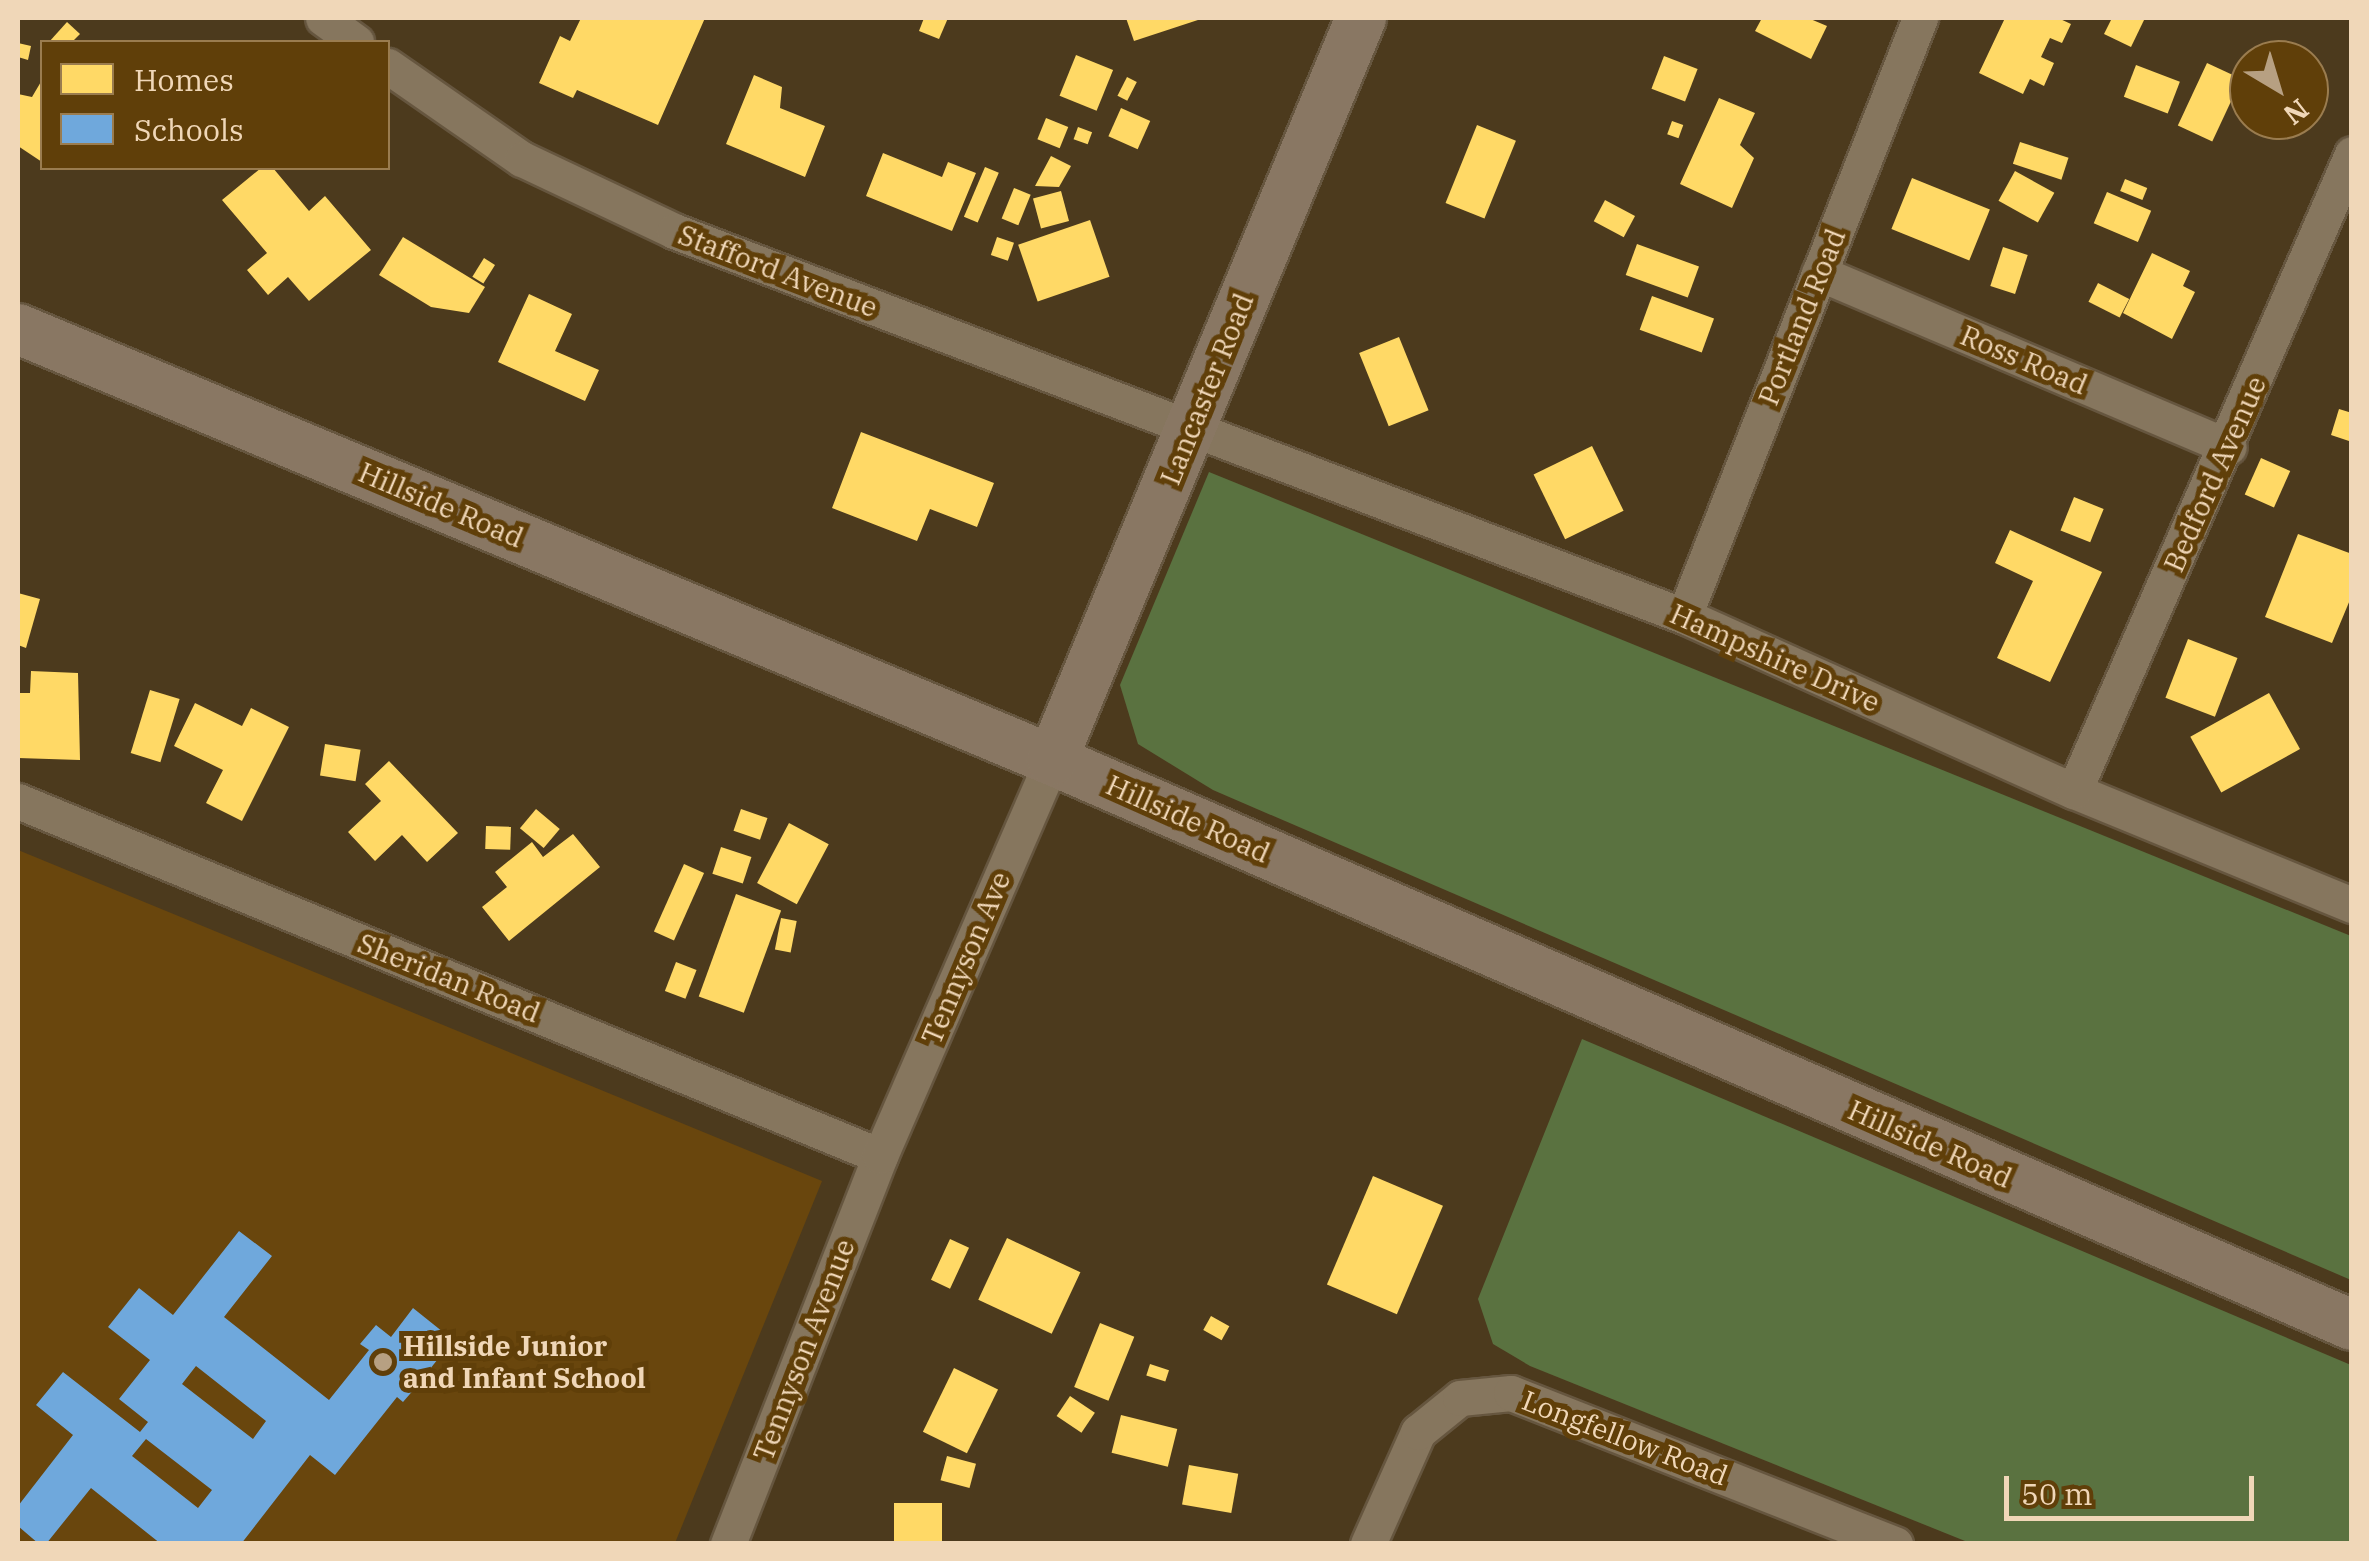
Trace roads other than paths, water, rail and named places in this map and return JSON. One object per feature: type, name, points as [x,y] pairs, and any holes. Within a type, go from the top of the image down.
[{"type":"main road","name":"Lancaster Road","points":[[1052,760],[1361,18]]},
{"type":"main road","name":"Hillside Road","points":[[18,329],[1052,760],[2352,1325]]},
{"type":"street","points":[[323,18],[353,40]]},
{"type":"street","name":"Portland Road","points":[[1684,616],[1920,18]]},
{"type":"street","name":"Stafford Avenue","points":[[390,67],[522,159],[674,231],[1190,433]]},
{"type":"street","name":"Bedford Avenue","points":[[2074,791],[2229,447],[2352,154]]},
{"type":"street","name":"Ross Road","points":[[1820,273],[2229,447]]},
{"type":"street","name":"Hampshire Drive","points":[[1190,433],[1684,616],[2074,791],[2352,905]]},
{"type":"street","name":"Tennyson Ave","points":[[880,1156],[1052,760]]},
{"type":"street","name":"Sheridan Road","points":[[18,801],[880,1156]]},
{"type":"street","name":"Tennyson Avenue","points":[[728,1544],[880,1156]]},
{"type":"street","name":"Longfellow Road","points":[[1368,1544],[1418,1432],[1460,1398],[1511,1394],[1895,1544]]},
{"type":"place","name":"Hillside Junior and Infant School","points":[[383,1362]]}]
